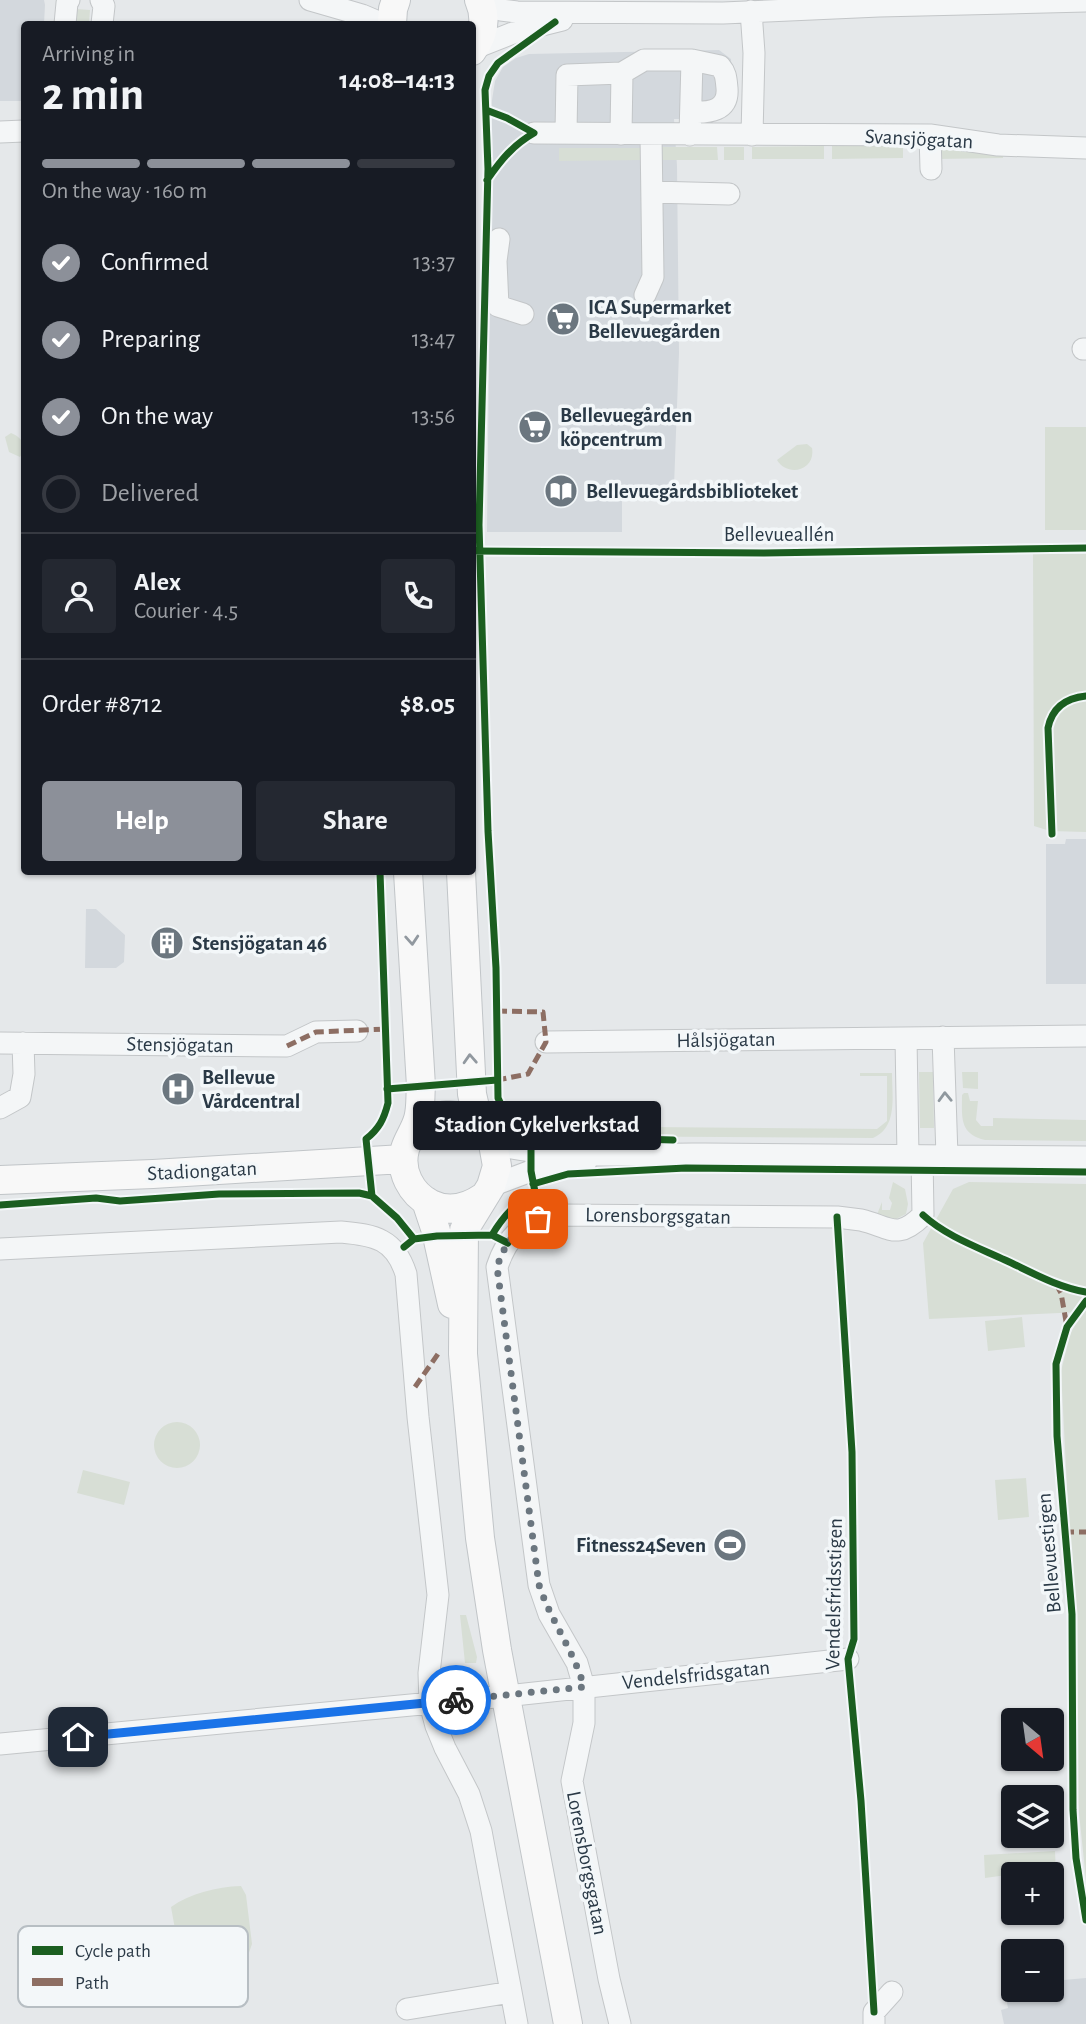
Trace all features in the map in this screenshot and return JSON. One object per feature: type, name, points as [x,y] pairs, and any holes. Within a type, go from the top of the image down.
[{"type":"main road","points":[[392,21],[396,0]]},
{"type":"main road","points":[[476,45],[484,23],[481,0]]},
{"type":"main road","points":[[408,875],[421,1086],[419,1117],[405,1147],[403,1159],[407,1178],[412,1188],[426,1201],[449,1209],[473,1204],[486,1191]]},
{"type":"main road","points":[[461,875],[472,1094],[497,1166],[464,1230],[463,1354],[480,1538],[506,1696],[568,2024]]},
{"type":"main road","points":[[414,1130],[428,1119],[457,1115],[487,1135]]},
{"type":"main road","name":"Stadiongatan","points":[[0,1180],[403,1159]]},
{"type":"main road","points":[[426,1201],[436,1231],[463,1354]]},
{"type":"street","points":[[65,21],[69,0]]},
{"type":"street","points":[[101,0],[104,6],[102,21]]},
{"type":"street","points":[[310,0],[376,21]]},
{"type":"street","points":[[481,0],[501,10],[517,12],[751,12],[879,3],[1086,1]]},
{"type":"street","points":[[476,48],[518,31],[601,12]]},
{"type":"street","points":[[751,12],[754,53],[752,135]]},
{"type":"street","points":[[566,134],[567,75],[622,73],[643,60],[692,60],[720,66],[726,74],[728,96],[725,104],[717,110],[691,113]]},
{"type":"street","points":[[690,135],[692,60]]},
{"type":"street","points":[[621,134],[622,73]]},
{"type":"street","points":[[0,132],[21,131]]},
{"type":"street","name":"Svansjögatan","points":[[534,133],[930,135],[998,145],[1086,148]]},
{"type":"street","points":[[645,295],[653,276],[651,134]]},
{"type":"street","points":[[930,135],[931,169]]},
{"type":"street","points":[[652,192],[729,194]]},
{"type":"street","points":[[499,239],[496,261],[498,306],[523,314]]},
{"type":"street","name":"Stensjögatan","points":[[0,1043],[287,1046],[316,1032],[357,1031]]},
{"type":"street","name":"Hålsjögatan","points":[[545,1042],[1086,1036]]},
{"type":"street","points":[[943,1037],[947,1156]]},
{"type":"street","points":[[906,1038],[915,1156]]},
{"type":"street","points":[[0,1108],[20,1097],[24,1074],[23,1043]]},
{"type":"street","points":[[487,1135],[530,1152],[616,1156],[696,1154],[1086,1157]]},
{"type":"street","points":[[486,1191],[531,1171],[616,1156]]},
{"type":"street","name":"Lorensborgsgatan","points":[[620,2024],[572,1781],[584,1723],[584,1687],[577,1663],[549,1614],[539,1585],[497,1267],[508,1243],[521,1227],[538,1219],[557,1215],[837,1217],[862,1220],[896,1232],[905,1229],[923,1215],[915,1156]]},
{"type":"street","points":[[0,1249],[341,1232],[376,1237],[385,1242],[399,1258],[406,1274],[418,1417],[438,1595],[429,1673],[430,1703],[445,1748],[469,1794],[481,1831],[517,2024]]},
{"type":"street","name":"Vendelsfridsgatan","points":[[0,1744],[506,1696],[848,1659]]},
{"type":"street","points":[[407,2009],[511,1992]]},
{"type":"street","points":[[874,2024],[874,2012],[892,1992]]},
{"type":"shaded area","points":[[0,0],[44,0],[44,21],[21,21],[21,101],[0,101]]},
{"type":"shaded area","points":[[76,9],[90,10],[89,21],[74,21]]},
{"type":"shaded area","points":[[719,50],[731,59],[733,103],[717,119],[674,119],[679,353],[674,486],[622,488],[622,532],[487,532],[492,100],[495,81],[503,67],[516,58],[529,54]]},
{"type":"shaded area","points":[[824,146],[824,159],[752,159],[752,147]]},
{"type":"shaded area","points":[[832,146],[903,146],[903,158],[832,159]]},
{"type":"shaded area","points":[[662,147],[717,147],[718,160],[661,160]]},
{"type":"shaded area","points":[[724,147],[744,147],[744,160],[724,160]]},
{"type":"shaded area","points":[[559,148],[644,148],[645,160],[559,161]]},
{"type":"shaded area","points":[[936,148],[1003,156],[1003,158],[936,159]]},
{"type":"shaded area","points":[[1045,427],[1086,427],[1086,530],[1045,530]]},
{"type":"shaded area","points":[[11,433],[21,441],[20,457],[9,452],[5,437]]},
{"type":"shaded area","points":[[807,444],[812,448],[812,456],[806,466],[788,469],[777,460],[797,445]]},
{"type":"shaded area","points":[[1033,554],[1086,554],[1086,832],[1050,831],[1034,826]]},
{"type":"shaded area","points":[[1066,839],[1086,839],[1086,984],[1046,984],[1046,844],[1065,844]]},
{"type":"shaded area","points":[[86,909],[96,909],[125,935],[124,962],[116,968],[85,968]]},
{"type":"shaded area","points":[[919,1072],[933,1072],[934,1128],[920,1128]]},
{"type":"shaded area","points":[[962,1072],[978,1072],[978,1089],[963,1088]]},
{"type":"shaded area","points":[[860,1073],[892,1073],[893,1101],[890,1119],[881,1133],[873,1138],[555,1136],[531,1131],[512,1117],[515,1108],[524,1122],[535,1126],[877,1129],[887,1121],[887,1076],[860,1076]]},
{"type":"shaded area","points":[[964,1093],[968,1093],[970,1101],[978,1101],[976,1120],[981,1126],[993,1126],[993,1118],[1086,1120],[1086,1141],[985,1140],[977,1137],[970,1134],[964,1124]]},
{"type":"shaded area","points":[[893,1182],[905,1189],[908,1204],[906,1214],[892,1221],[876,1217],[882,1202],[882,1210],[890,1210],[892,1203],[889,1198]]},
{"type":"shaded area","points":[[969,1182],[1086,1184],[1086,1880],[1078,1803],[1077,1618],[1061,1371],[1070,1335],[1081,1312],[929,1319],[923,1243],[953,1189]]},
{"type":"shaded area","points":[[1022,1317],[1025,1347],[988,1351],[985,1321]]},
{"type":"shaded area","points":[[177,1422],[193,1429],[200,1445],[193,1461],[177,1468],[161,1461],[154,1445],[161,1429]]},
{"type":"shaded area","points":[[83,1470],[130,1482],[124,1505],[77,1493]]},
{"type":"shaded area","points":[[1026,1478],[1029,1517],[998,1520],[995,1480]]},
{"type":"shaded area","points":[[460,1615],[466,1615],[477,1657],[476,1663],[465,1663]]},
{"type":"shaded area","points":[[1055,1851],[1055,1862],[1001,1862],[1001,1876],[985,1878],[984,1855]]},
{"type":"shaded area","points":[[241,1886],[246,1895],[252,1944],[248,1956],[248,1926],[174,1926],[171,1907],[187,1898],[222,1888]]},
{"type":"shaded area","points":[[1086,1978],[1086,2024],[1004,2024],[1001,2010],[1008,2008],[1007,2002],[1064,2002],[1064,1980]]},
{"type":"marked path","points":[[497,1011],[543,1012],[546,1042],[528,1074],[497,1080]]},
{"type":"marked path","points":[[287,1046],[316,1032],[387,1029]]},
{"type":"marked path","points":[[1056,1284],[1061,1293],[1067,1327]]},
{"type":"marked path","points":[[415,1387],[438,1354]]},
{"type":"marked path","points":[[1064,1532],[1086,1532]]},
{"type":"cycle path","points":[[555,22],[498,63],[489,76],[485,90],[488,169],[479,525],[488,831],[496,968],[498,1098],[511,1121],[531,1136],[673,1140]]},
{"type":"cycle path","points":[[486,110],[534,133],[508,154],[487,180]]},
{"type":"cycle path","name":"Bellevueallén","points":[[476,551],[764,553],[1086,548]]},
{"type":"cycle path","points":[[1052,834],[1048,728],[1061,705],[1086,696]]},
{"type":"cycle path","points":[[380,875],[388,1103],[380,1123],[366,1139],[372,1196],[397,1218],[414,1239]]},
{"type":"cycle path","points":[[387,1089],[497,1080]]},
{"type":"cycle path","points":[[492,1235],[510,1210],[535,1192],[531,1171],[531,1136]]},
{"type":"cycle path","points":[[533,1184],[568,1174],[686,1168],[1086,1172]]},
{"type":"cycle path","points":[[0,1205],[96,1198],[120,1201],[219,1194],[359,1193],[372,1196]]},
{"type":"cycle path","points":[[923,1215],[973,1246],[1054,1283],[1086,1292]]},
{"type":"cycle path","name":"Vendelsfridsstigen","points":[[837,1217],[852,1452],[854,1639],[848,1659],[861,1801],[874,2012]]},
{"type":"cycle path","points":[[404,1247],[414,1239],[437,1236],[492,1235],[508,1243]]},
{"type":"cycle path","name":"Bellevuestigen","points":[[1086,1301],[1067,1327],[1056,1364],[1057,1436],[1072,1614],[1073,1810],[1076,1858],[1086,1920]]},
{"type":"way so far","points":[[456,1700],[584,1687],[577,1663],[549,1614],[539,1585],[497,1267],[508,1243],[521,1227],[538,1219]]},
{"type":"place","name":"ICA Supermarket Bellevuegården","points":[[563,319]]},
{"type":"place","name":"Bellevuegården köpcentrum","points":[[535,427]]},
{"type":"place","name":"Bellevuegårdsbiblioteket","points":[[561,491]]},
{"type":"place","name":"Stensjögatan 46","points":[[167,943]]},
{"type":"place","name":"Bellevue Vårdcentral","points":[[178,1089]]},
{"type":"place","name":"Stadion Cykelverkstad","points":[[538,1219]]},
{"type":"place","name":"Fitness24Seven","points":[[730,1545]]},
{"type":"route","points":[[78,1737],[456,1700]]}]
